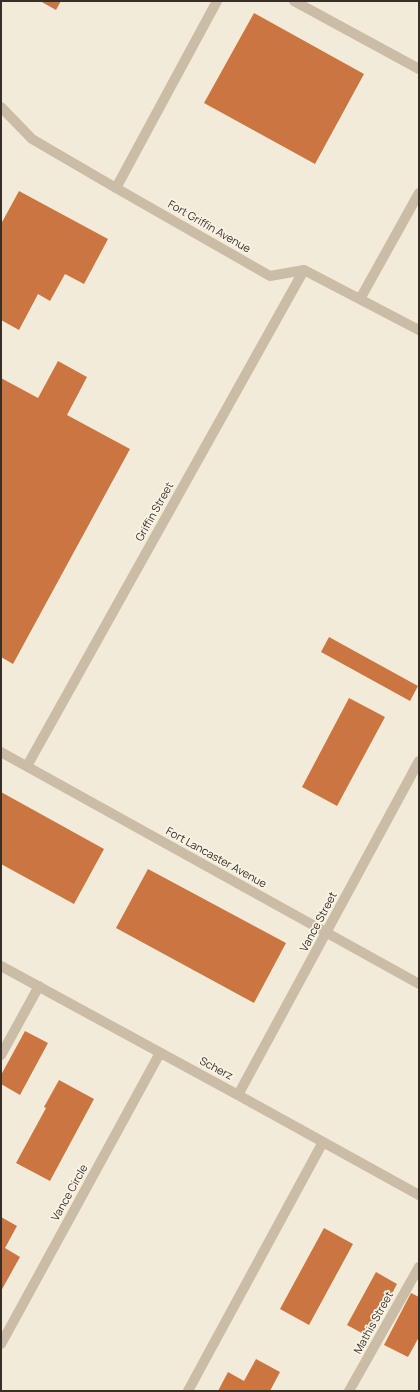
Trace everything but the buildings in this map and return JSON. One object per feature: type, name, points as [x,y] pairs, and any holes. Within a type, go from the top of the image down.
[{"type":"street","points":[[116,188],[217,1]]},
{"type":"street","points":[[294,1],[419,69]]},
{"type":"street","name":"Fort Griffin Avenue","points":[[1,107],[32,138],[270,276],[304,270]]},
{"type":"street","points":[[360,299],[419,193]]},
{"type":"street","points":[[304,270],[419,330]]},
{"type":"street","name":"Griffin Street","points":[[27,766],[304,270]]},
{"type":"street","name":"Fort Lancaster Avenue","points":[[1,752],[419,984]]},
{"type":"street","name":"Vance Street","points":[[238,1094],[419,761]]},
{"type":"street","name":"Scherz","points":[[1,966],[238,1094],[419,1195]]},
{"type":"street","points":[[1,1055],[39,986]]},
{"type":"street","name":"Vance Circle","points":[[1,1344],[160,1053]]},
{"type":"street","points":[[188,1391],[324,1142]]},
{"type":"street","name":"Mathis Street","points":[[349,1391],[419,1267]]}]
